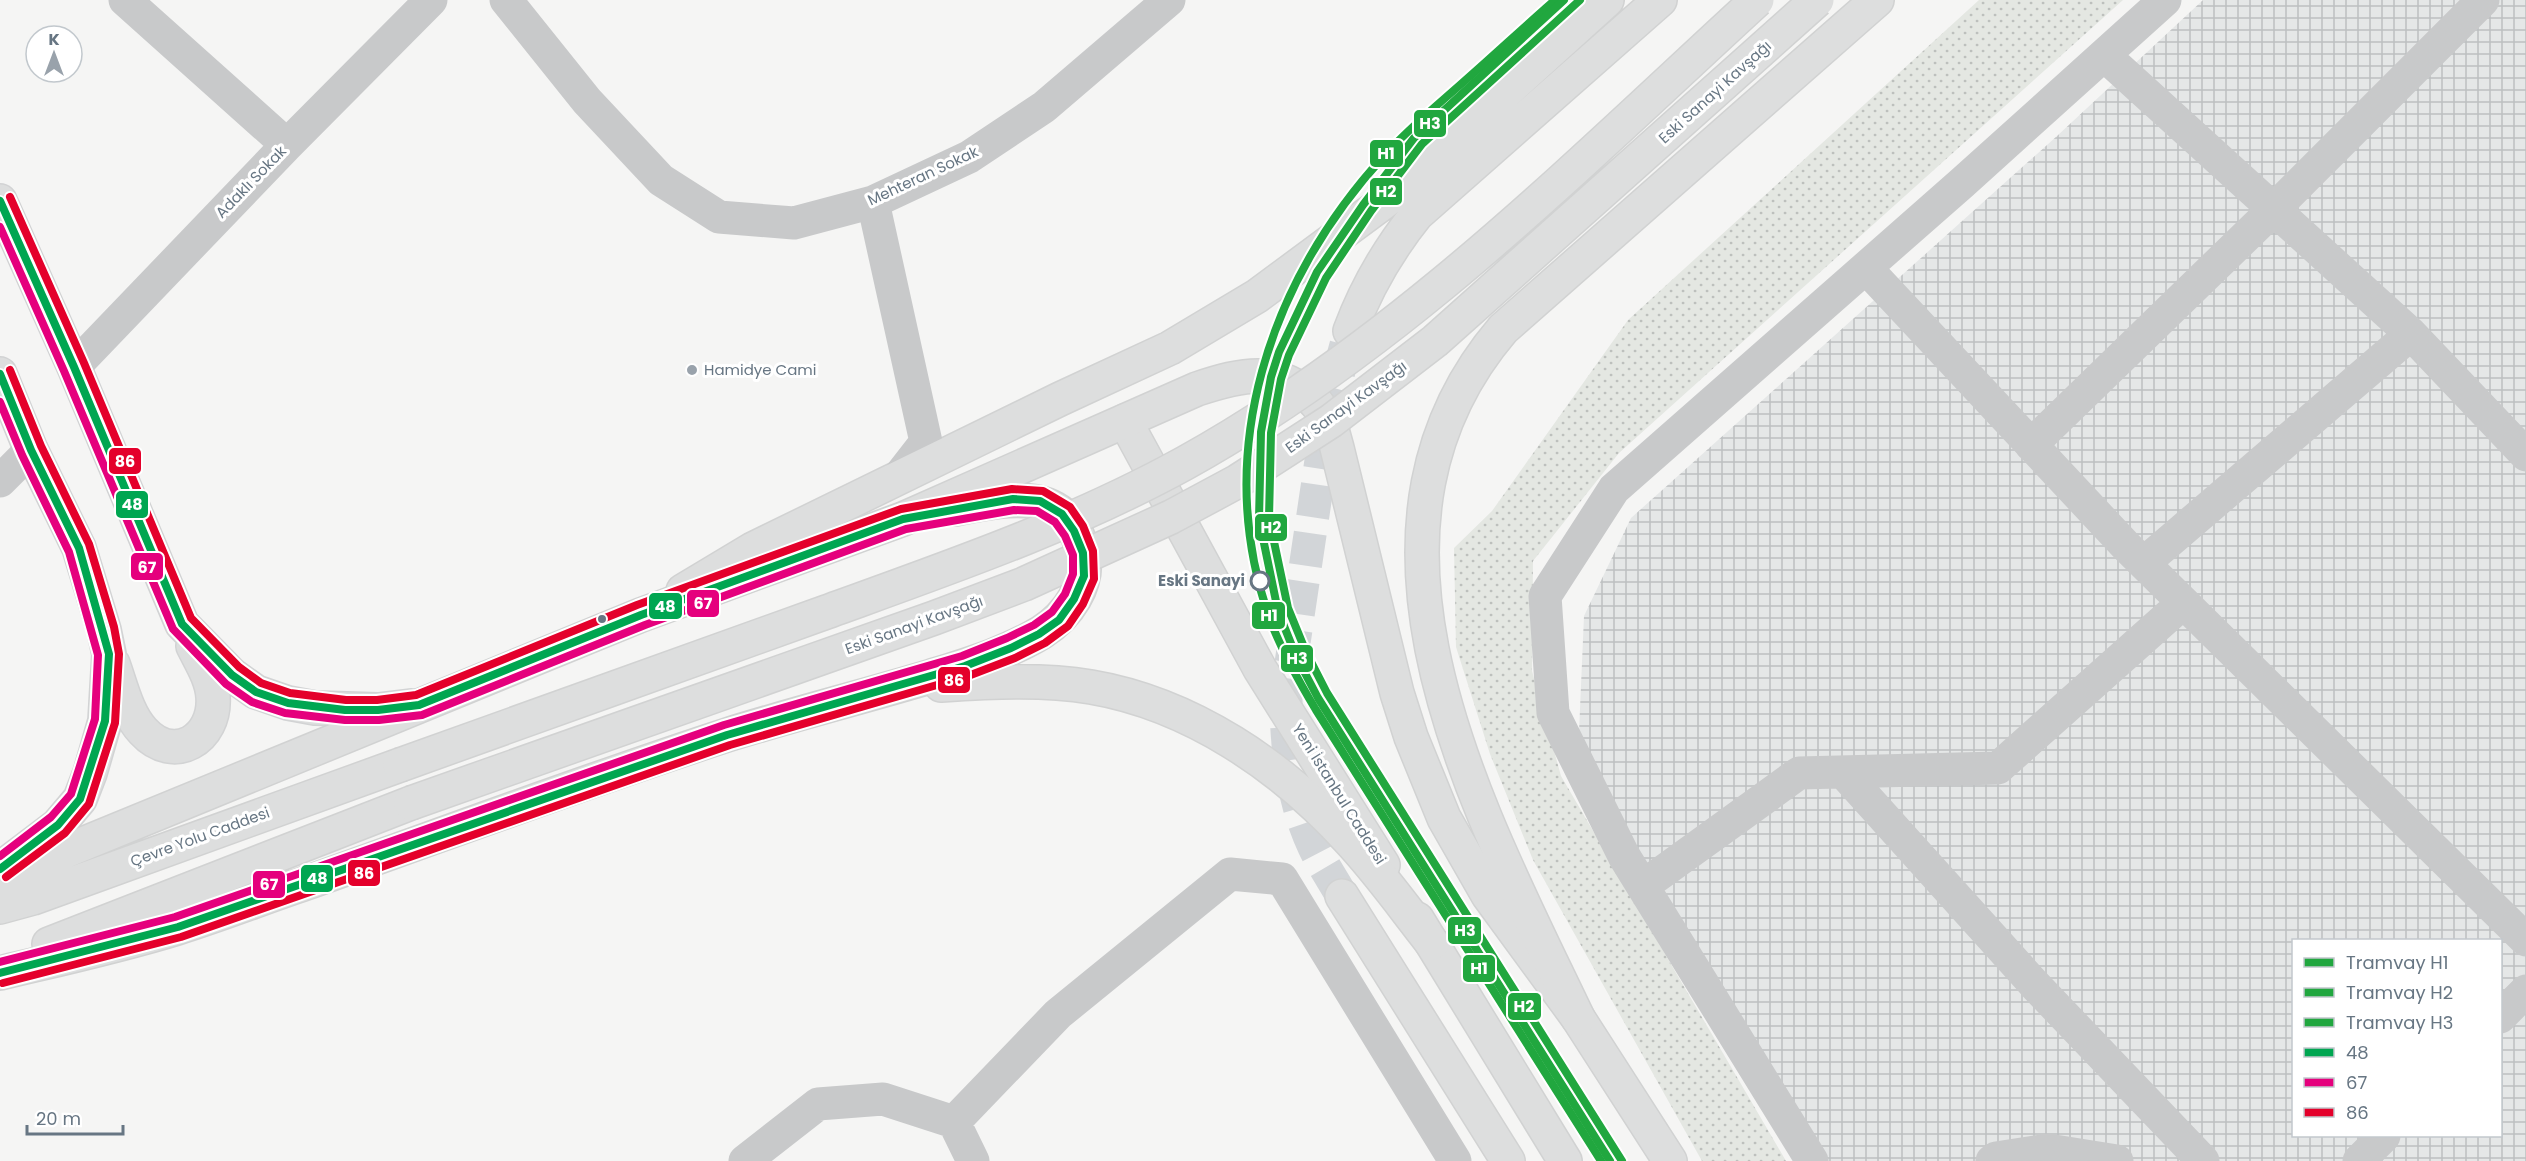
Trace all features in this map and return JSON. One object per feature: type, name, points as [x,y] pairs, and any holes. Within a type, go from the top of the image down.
[{"type":"main road","points":[[641,615],[753,549],[1060,399],[1170,348],[1257,296],[1384,202],[1607,0]]},
{"type":"main road","points":[[1350,331],[1361,302],[1394,242],[1417,214],[1660,0]]},
{"type":"main road","name":"Çevre Yolu Caddesi","points":[[0,907],[33,898],[964,562],[1088,511],[1186,462],[1317,381],[1409,313],[1518,220],[1757,0]]},
{"type":"main road","name":"Eski Sanayi Kavşağı","points":[[0,964],[411,803],[1024,584],[1171,518],[1238,481],[1331,421],[1435,341],[1817,0]]},
{"type":"main road","points":[[1578,1018],[1477,797],[1454,735],[1439,681],[1426,618],[1422,568],[1423,508],[1433,463],[1446,424],[1470,371],[1503,329],[1878,0]]},
{"type":"main road","points":[[0,201],[74,367],[182,624],[208,675],[213,697],[212,715],[206,730],[193,742],[177,748],[165,746],[143,731],[134,717],[109,654],[80,548],[32,450],[0,374]]},
{"type":"main road","points":[[0,883],[61,853],[641,615],[903,519],[1197,389],[1242,376],[1264,376],[1281,379],[1310,396],[1331,426],[1397,693],[1411,737],[1444,818],[1488,895],[1578,1018],[1670,1161]]},
{"type":"main road","name":"Yeni İstanbul Caddesi","points":[[1125,421],[1260,669],[1432,943],[1565,1161]]},
{"type":"main road","points":[[0,973],[178,927],[727,735],[964,666],[1039,634],[1059,620],[1074,599],[1084,576],[1083,553],[1074,531],[1062,514],[1040,501],[1013,499],[903,519]]},
{"type":"main road","points":[[182,624],[232,675],[256,692],[288,703],[345,710],[378,710],[419,705]]},
{"type":"main road","points":[[0,869],[58,825],[80,799],[105,721],[109,654]]},
{"type":"main road","points":[[885,690],[976,683],[1063,683],[1117,692],[1169,709],[1197,722],[1250,755],[1305,795],[1351,842],[1432,943]]},
{"type":"main road","points":[[1342,896],[1508,1161]]},
{"type":"street","points":[[125,0],[287,145]]},
{"type":"street","name":"Adaklı Sokak","points":[[74,367],[287,145],[431,0]]},
{"type":"street","name":"Mehteran Sokak","points":[[506,0],[587,101],[661,180],[719,217],[794,224],[873,202],[969,157],[1044,107],[1169,0]]},
{"type":"street","points":[[1812,1161],[1624,856],[1553,712],[1545,596],[1614,489],[1866,268],[2165,0]]},
{"type":"street","points":[[2031,445],[2274,209],[2483,0]]},
{"type":"street","points":[[2104,55],[2411,334],[2526,455]]},
{"type":"street","points":[[873,202],[926,442],[898,478]]},
{"type":"street","points":[[1866,268],[2031,445],[2183,603],[2526,940]]},
{"type":"street","points":[[2144,563],[2411,334]]},
{"type":"street","points":[[0,481],[32,450]]},
{"type":"street","points":[[1643,886],[1799,773],[1998,768],[2183,603]]},
{"type":"street","points":[[1843,772],[2034,984],[2203,1161]]},
{"type":"street","points":[[954,1122],[1058,1014],[1230,874],[1282,879],[1455,1161]]},
{"type":"street","points":[[2502,1015],[2526,991]]},
{"type":"street","points":[[745,1161],[818,1104],[883,1099],[954,1122],[973,1161]]},
{"type":"street","points":[[2359,1161],[2383,1137]]},
{"type":"street","points":[[1992,1161],[1996,1158],[2048,1150],[2117,1161]]},
{"type":"shaded area","points":[[1979,0],[2123,0],[1619,453],[1533,561],[1532,671],[1561,776],[1786,1161],[1702,1161],[1533,860],[1490,754],[1456,647],[1454,548],[1492,511],[1628,320]]},
{"type":"shaded area","points":[[2203,0],[2526,0],[2526,1161],[1795,1161],[1579,732],[1584,616],[1631,518],[2057,136]]},
{"type":"tunnel","points":[[1342,896],[1314,847],[1300,811],[1289,754],[1286,697],[1323,447],[1332,397],[1346,345]]},
{"type":"tram line","name":"H1","points":[[1555,0],[1393,146],[1344,205],[1310,258],[1282,313],[1262,372],[1250,432],[1247,493],[1253,555],[1269,617],[1290,665],[1316,710],[1601,1161]]},
{"type":"tram line","name":"H3","points":[[1564,0],[1414,138],[1363,205],[1317,272],[1279,352],[1271,377],[1261,432],[1259,519],[1278,611],[1296,656],[1318,698],[1610,1161]]},
{"type":"tram line","name":"H2","points":[[1580,0],[1422,144],[1371,211],[1326,278],[1289,355],[1281,379],[1271,433],[1269,518],[1288,608],[1306,652],[1327,693],[1622,1161]]},
{"type":"transit line","name":"86","points":[[3,983],[181,937],[730,745],[968,676],[1015,658],[1045,643],[1068,626],[1083,604],[1094,579],[1093,551],[1083,526],[1070,507],[1043,491],[1012,489],[901,509],[637,605],[416,695],[377,700],[346,700],[290,693],[261,683],[239,667],[191,618],[84,363],[10,197]]},
{"type":"transit line","name":"48","points":[[0,201],[74,367],[182,624],[232,675],[256,692],[288,703],[345,710],[378,710],[419,705],[641,615],[903,519],[1013,499],[1040,501],[1062,514],[1074,531],[1083,553],[1084,576],[1074,599],[1059,620],[1039,634],[1011,648],[965,666],[727,735],[178,927],[0,973]]},
{"type":"transit line","name":"67","points":[[0,227],[64,371],[173,629],[226,684],[252,702],[285,713],[345,720],[379,720],[422,715],[645,625],[906,529],[1014,510],[1037,511],[1055,522],[1065,536],[1073,555],[1073,574],[1065,594],[1052,612],[1034,625],[962,656],[724,725],[175,917],[0,962]]},
{"type":"transit line","name":"86","points":[[6,877],[65,833],[89,804],[115,723],[119,654],[114,627],[89,544],[41,446],[10,370]]},
{"type":"transit line","name":"48","points":[[0,374],[31,450],[79,548],[109,654],[105,721],[80,799],[58,825],[0,869]]},
{"type":"transit line","name":"67","points":[[0,402],[22,455],[69,552],[98,655],[95,719],[71,794],[51,817],[0,856]]},
{"type":"place","name":"Hamidye Cami","points":[[692,370]]},
{"type":"place","name":"Eski Sanayi","points":[[1260,581]]}]
